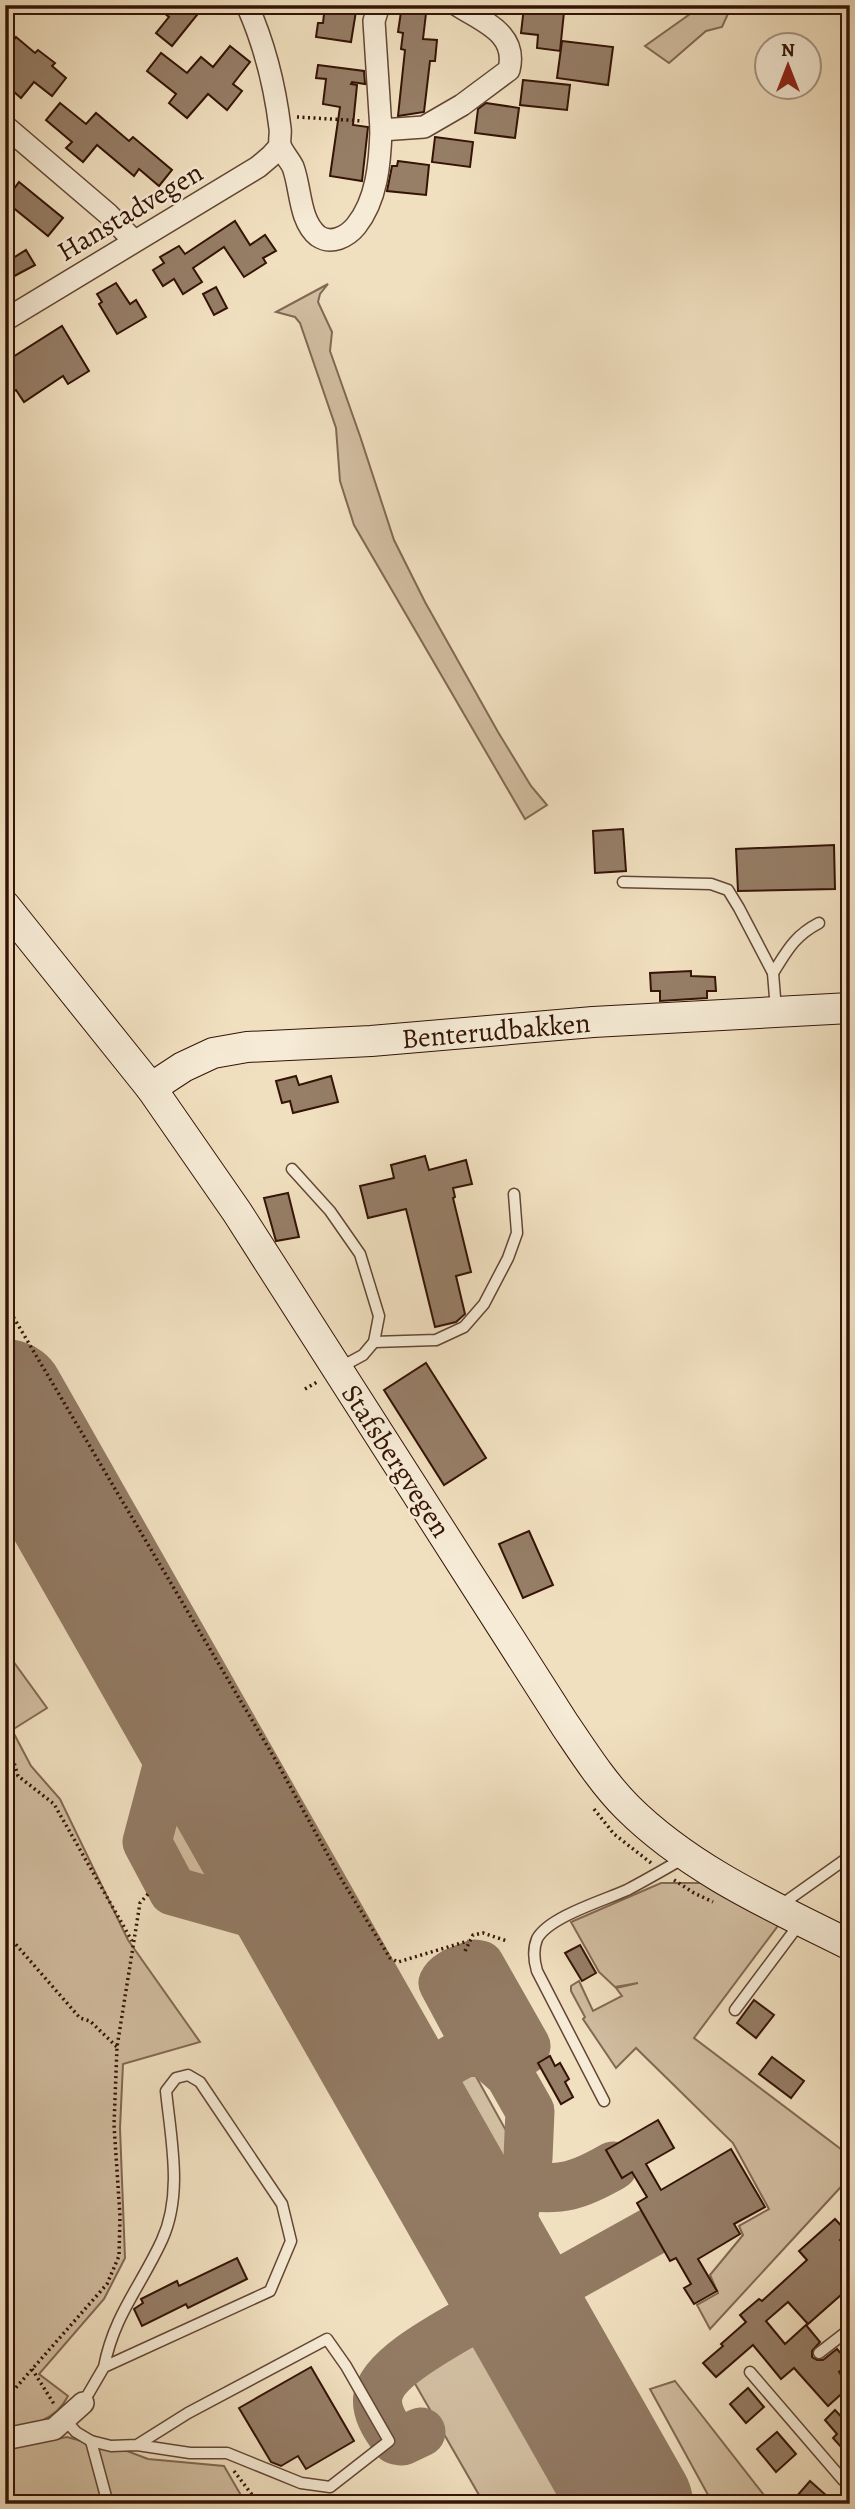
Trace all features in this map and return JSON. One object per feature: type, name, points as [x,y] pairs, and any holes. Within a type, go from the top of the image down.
[{"type":"main road","name":"Stafsbergvegen","points":[[5,906],[151,1088],[237,1212],[596,1770],[626,1806],[686,1857],[850,1945]]},
{"type":"main road","name":"Benterudbakken","points":[[151,1088],[183,1067],[213,1053],[247,1048],[371,1041],[593,1022],[850,1008]]},
{"type":"street","points":[[247,5],[263,49],[278,116],[280,146],[290,160],[307,221],[319,236],[332,240],[340,239],[354,230],[370,205],[376,178],[380,126],[374,21],[379,5]]},
{"type":"street","points":[[380,126],[424,127],[462,105],[509,70],[511,49],[505,38],[498,30],[457,5]]},
{"type":"street","points":[[5,126],[108,214],[134,241]]},
{"type":"street","name":"Hanstadvegen","points":[[5,320],[258,167],[280,146]]},
{"type":"street","points":[[5,2439],[54,2429],[83,2403]]},
{"type":"lane","points":[[623,882],[711,884],[728,890],[773,973],[776,1013]]},
{"type":"lane","points":[[773,973],[802,932],[818,923]]},
{"type":"lane","points":[[292,1169],[330,1210],[360,1254],[379,1316],[374,1342],[363,1355],[337,1370]]},
{"type":"lane","points":[[374,1342],[436,1340],[464,1326],[484,1304],[508,1258],[517,1233],[514,1194]]},
{"type":"lane","points":[[735,2010],[790,1914],[850,1856]]},
{"type":"lane","points":[[604,2101],[537,1971],[533,1959],[537,1938],[577,1909],[628,1889],[686,1857]]},
{"type":"lane","points":[[83,2403],[104,2367],[109,2342],[124,2306],[163,2239],[175,2190],[166,2091],[176,2078],[188,2076],[200,2081],[282,2204],[291,2241],[270,2291],[104,2367]]},
{"type":"lane","points":[[819,2353],[850,2329]]},
{"type":"lane","points":[[65,2420],[76,2432],[91,2441],[111,2446],[137,2445],[190,2452],[227,2453],[301,2483],[330,2487],[389,2441],[346,2366],[327,2339],[211,2400],[137,2445]]},
{"type":"lane","points":[[750,2372],[843,2480],[850,2484]]},
{"type":"lane","points":[[91,2441],[108,2504]]},
{"type":"path","points":[[278,116],[380,126]]},
{"type":"path","points":[[5,1303],[275,1759],[340,1878],[390,1958],[398,1962],[468,1941]]},
{"type":"path","points":[[5,1732],[18,1776],[54,1804],[133,1943]]},
{"type":"path","points":[[5,2400],[107,2284],[119,2256],[120,2216],[114,2125],[117,2047],[141,1903],[148,1894]]},
{"type":"path","points":[[5,1932],[80,2018],[90,2021],[117,2047]]},
{"type":"path","points":[[465,1951],[472,1935],[483,1933],[507,1941]]},
{"type":"path","points":[[32,2368],[65,2420]]},
{"type":"path","points":[[227,2453],[232,2470],[259,2504]]},
{"type":"shaded area","points":[[699,5],[732,5],[722,27],[706,31],[669,63],[645,46],[690,14]]},
{"type":"shaded area","points":[[328,284],[320,294],[318,302],[332,332],[330,351],[394,540],[425,602],[498,732],[531,786],[547,805],[525,819],[354,525],[340,481],[336,428],[300,323],[295,317],[276,312]]},
{"type":"shaded area","points":[[5,1650],[47,1708],[12,1730],[31,1766],[60,1799],[128,1940],[200,2042],[123,2064],[120,2128],[125,2258],[104,2299],[39,2374],[68,2396],[63,2405],[41,2421],[5,2429]]},
{"type":"shaded area","points":[[183,1737],[281,1913],[188,1887],[158,1833]]},
{"type":"shaded area","points":[[661,1883],[704,1883],[780,1923],[694,2038],[850,2156],[850,2177],[710,2329],[697,2305],[718,2293],[710,2275],[743,2235],[739,2226],[769,2209],[733,2143],[636,2048],[616,2068],[583,2019],[585,2017],[571,1991],[571,1986],[579,1981],[593,2011],[622,1996],[616,1988],[638,1983],[615,1987],[599,1972],[571,1922]]},
{"type":"shaded area","points":[[473,2071],[514,2145],[518,2163],[502,2223],[492,2231],[419,2101]]},
{"type":"shaded area","points":[[468,2335],[564,2504],[465,2504],[479,2495],[410,2375],[416,2364]]},
{"type":"shaded area","points":[[675,2381],[771,2504],[713,2504],[650,2389]]},
{"type":"shaded area","points":[[67,2437],[127,2451],[148,2459],[224,2466],[246,2504],[5,2504],[5,2449]]},
{"type":"building","points":[[154,5],[205,5],[172,46],[156,33],[169,17]]},
{"type":"building","points":[[325,5],[357,5],[351,42],[316,37],[318,23],[323,23]]},
{"type":"building","points":[[402,5],[427,5],[423,39],[437,40],[435,61],[430,61],[424,112],[398,116],[405,50],[401,49],[403,33],[398,32]]},
{"type":"building","points":[[524,7],[564,12],[560,51],[537,48],[538,35],[521,33]]},
{"type":"building","points":[[16,37],[35,53],[38,50],[55,63],[52,66],[66,78],[52,96],[34,82],[21,98],[5,84],[5,50]]},
{"type":"building","points":[[562,41],[613,47],[608,85],[557,78]]},
{"type":"building","points":[[230,46],[250,62],[233,84],[242,91],[227,110],[208,94],[187,118],[169,103],[176,94],[147,71],[161,53],[187,73],[201,57],[213,67]]},
{"type":"building","points":[[318,65],[364,71],[365,84],[351,84],[357,85],[353,125],[368,127],[362,181],[330,176],[340,107],[323,104],[326,79],[316,78]]},
{"type":"building","points":[[523,80],[570,85],[567,110],[520,105]]},
{"type":"building","points":[[60,103],[86,124],[96,113],[129,141],[133,137],[172,170],[159,186],[139,169],[134,176],[97,145],[83,162],[66,148],[72,142],[46,120]]},
{"type":"building","points":[[486,103],[519,108],[515,138],[475,133],[478,109]]},
{"type":"building","points":[[435,137],[473,142],[470,167],[432,162]]},
{"type":"building","points":[[398,161],[429,165],[426,195],[387,191],[392,166],[397,166]]},
{"type":"building","points":[[19,182],[63,218],[48,236],[5,201]]},
{"type":"building","points":[[235,221],[250,245],[265,235],[276,251],[263,258],[266,263],[244,277],[224,247],[193,268],[202,282],[183,294],[174,279],[163,286],[153,270],[164,263],[160,257],[179,246],[185,254]]},
{"type":"building","points":[[26,250],[35,265],[5,281],[5,263]]},
{"type":"building","points":[[116,283],[130,304],[136,300],[146,317],[117,334],[99,304],[102,302],[97,294]]},
{"type":"building","points":[[216,287],[227,308],[214,315],[203,294]]},
{"type":"building","points":[[62,326],[89,371],[68,384],[63,376],[24,402],[16,390],[12,392],[5,381],[5,362]]},
{"type":"building","points":[[623,829],[626,871],[595,873],[593,831]]},
{"type":"building","points":[[834,845],[835,889],[738,891],[736,849]]},
{"type":"building","points":[[691,971],[691,976],[715,977],[716,991],[707,991],[707,998],[660,1001],[660,991],[651,991],[650,973]]},
{"type":"building","points":[[296,1076],[299,1085],[331,1076],[338,1102],[293,1113],[290,1101],[282,1103],[276,1081]]},
{"type":"building","points":[[425,1156],[429,1170],[466,1160],[472,1184],[453,1188],[471,1272],[456,1276],[465,1314],[456,1322],[435,1327],[406,1209],[368,1218],[360,1186],[394,1178],[391,1165]]},
{"type":"building","points":[[288,1193],[299,1237],[276,1241],[264,1198]]},
{"type":"building","points":[[426,1363],[486,1458],[444,1485],[384,1390]]},
{"type":"building","points":[[529,1531],[553,1585],[523,1598],[499,1544]]},
{"type":"building","points":[[580,1945],[596,1973],[582,1981],[565,1953]]},
{"type":"building","points":[[754,2000],[774,2015],[756,2038],[737,2023]]},
{"type":"building","points":[[550,2056],[555,2066],[560,2063],[569,2079],[565,2082],[573,2097],[561,2104],[538,2063]]},
{"type":"building","points":[[772,2057],[804,2081],[791,2098],[759,2074]]},
{"type":"building","points":[[658,2120],[674,2148],[646,2164],[661,2190],[731,2149],[765,2207],[734,2224],[740,2234],[698,2259],[717,2291],[694,2304],[684,2288],[691,2284],[676,2258],[670,2261],[637,2203],[647,2197],[632,2172],[622,2178],[606,2150]]},
{"type":"building","points":[[835,2219],[848,2233],[840,2240],[850,2251],[850,2287],[808,2324],[788,2302],[766,2321],[785,2344],[806,2325],[820,2342],[812,2351],[812,2357],[817,2360],[823,2360],[837,2349],[849,2363],[839,2372],[849,2387],[828,2406],[794,2368],[781,2379],[753,2345],[716,2377],[703,2363],[746,2322],[740,2315],[759,2299],[762,2301],[807,2260],[799,2251]]},
{"type":"building","points":[[237,2258],[247,2279],[188,2308],[186,2304],[142,2326],[134,2309],[143,2303],[141,2299],[177,2281],[179,2286]]},
{"type":"building","points":[[311,2367],[354,2441],[306,2469],[298,2456],[281,2466],[271,2462],[239,2408]]},
{"type":"building","points":[[748,2388],[764,2407],[746,2423],[730,2404]]},
{"type":"building","points":[[835,2410],[850,2423],[850,2457],[833,2438],[837,2434],[825,2420]]},
{"type":"building","points":[[777,2432],[796,2454],[776,2472],[757,2449]]},
{"type":"building","points":[[810,2481],[827,2496],[820,2504],[790,2504]]},
{"type":"taxiway","points":[[182,1710],[147,1842],[173,1891],[305,1928]]},
{"type":"taxiway","points":[[465,2053],[472,2044],[472,2037],[443,1983],[453,1973],[475,1964],[480,1965],[526,2046],[525,2050],[515,2056]]},
{"type":"taxiway","points":[[391,2082],[410,2084],[463,2054],[485,2053],[509,2074],[530,2111],[528,2158],[503,2255],[504,2282],[488,2307],[478,2316],[405,2361],[392,2373],[378,2396],[380,2414],[396,2440],[402,2441],[421,2432]]},
{"type":"taxiway","points":[[522,2186],[548,2188],[569,2185],[613,2166]]},
{"type":"taxiway","points":[[478,2316],[486,2311],[518,2306],[653,2231]]},
{"type":"runway","points":[[5,1400],[632,2504]]}]
